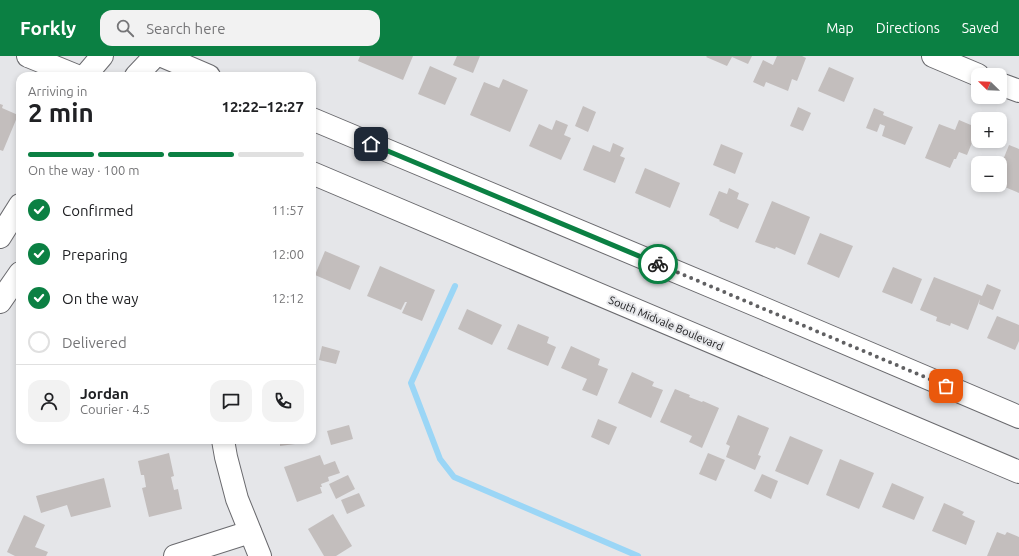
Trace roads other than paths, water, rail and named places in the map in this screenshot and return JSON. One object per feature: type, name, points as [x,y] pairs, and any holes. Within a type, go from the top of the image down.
[{"type":"main road","points":[[28,56],[66,72]]},
{"type":"main road","points":[[88,72],[102,56]]},
{"type":"main road","points":[[140,72],[155,56]]},
{"type":"main road","points":[[162,56],[200,72]]},
{"type":"main road","points":[[933,56],[971,72]]},
{"type":"main road","points":[[1007,87],[1019,91]]},
{"type":"main road","points":[[316,121],[1019,417]]},
{"type":"main road","name":"South Midvale Boulevard","points":[[316,175],[1019,472]]},
{"type":"main road","points":[[0,237],[16,211]]},
{"type":"main road","points":[[0,302],[16,279]]},
{"type":"main road","points":[[224,444],[236,499],[260,556]]},
{"type":"main road","points":[[175,556],[250,532]]},
{"type":"waterway","points":[[455,286],[411,383],[440,459],[454,477],[638,556]]}]
